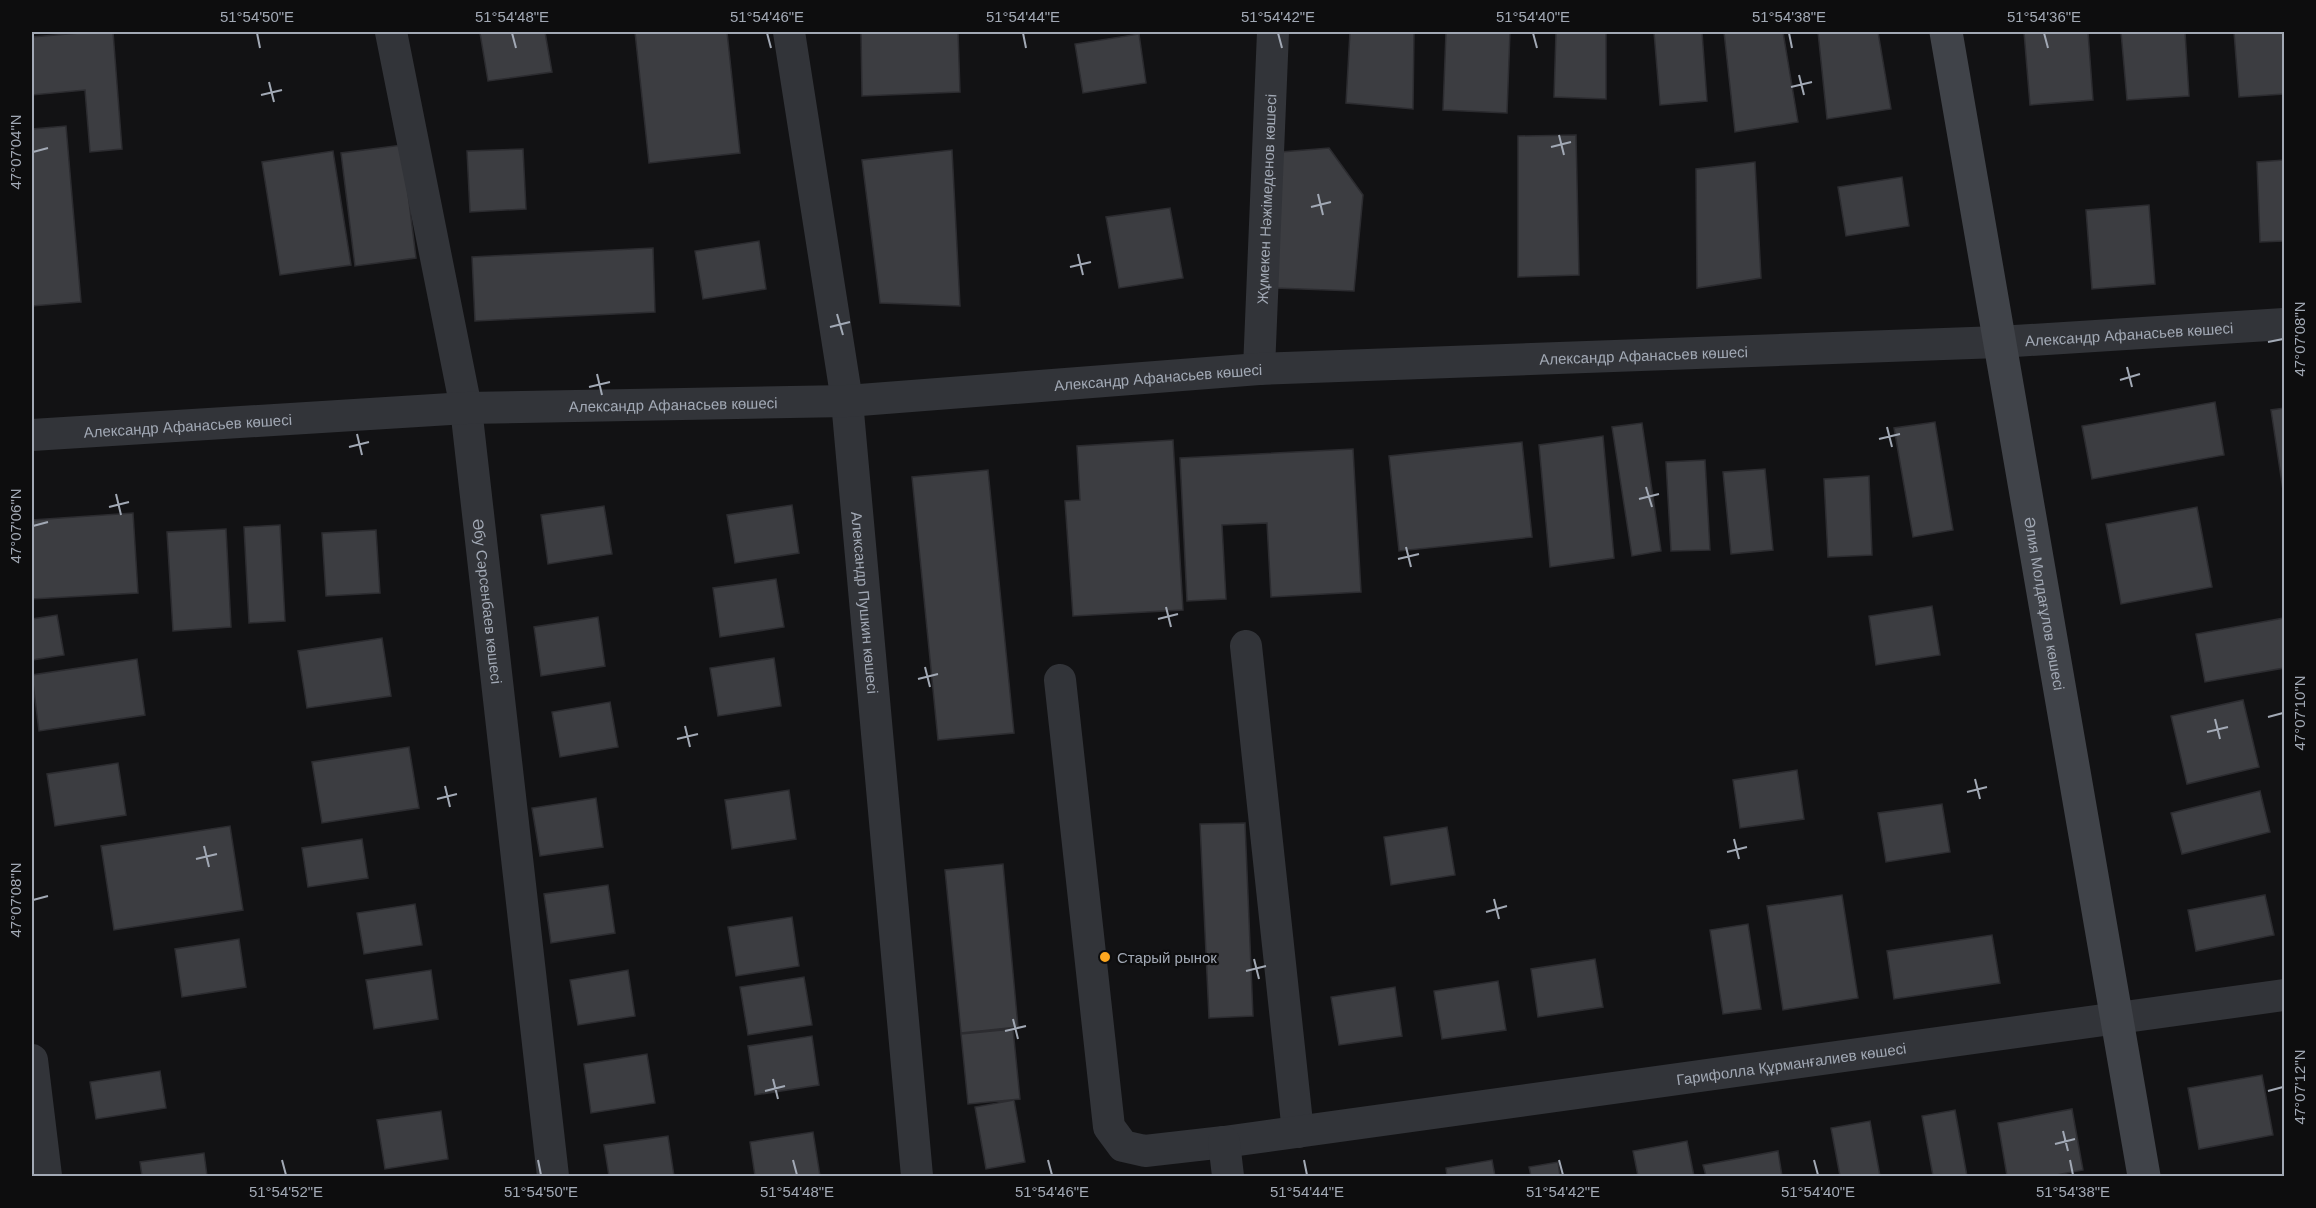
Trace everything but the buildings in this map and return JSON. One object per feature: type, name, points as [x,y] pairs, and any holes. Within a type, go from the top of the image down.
[{"type":"main road","name":"Әлия Молдағұлов көшесі","points":[[1946,32],[2144,1176]]},
{"type":"street","name":"Әбу Сәрсенбаев көшесі","points":[[391,32],[466,408],[553,1176]]},
{"type":"street","name":"Александр Пушкин көшесі","points":[[789,32],[847,401],[917,1176]]},
{"type":"street","name":"Жұмекен Нәжімеденов көшесі","points":[[1259,369],[1273,32]]},
{"type":"street","name":"Александр Афанасьев көшесі","points":[[32,435],[466,408],[847,401],[1259,369],[1999,342],[2284,324]]},
{"type":"street","points":[[1246,646],[1298,1132]]},
{"type":"street","name":"Гарифолла Құрманғалиев көшесі","points":[[1060,680],[1109,1127],[1123,1146],[1145,1151],[1224,1142],[2284,995]]},
{"type":"street","points":[[32,1060],[46,1176]]},
{"type":"street","points":[[1224,1142],[1227,1176]]},
{"type":"place","name":"Старый рынок","points":[[1105,957]]}]
